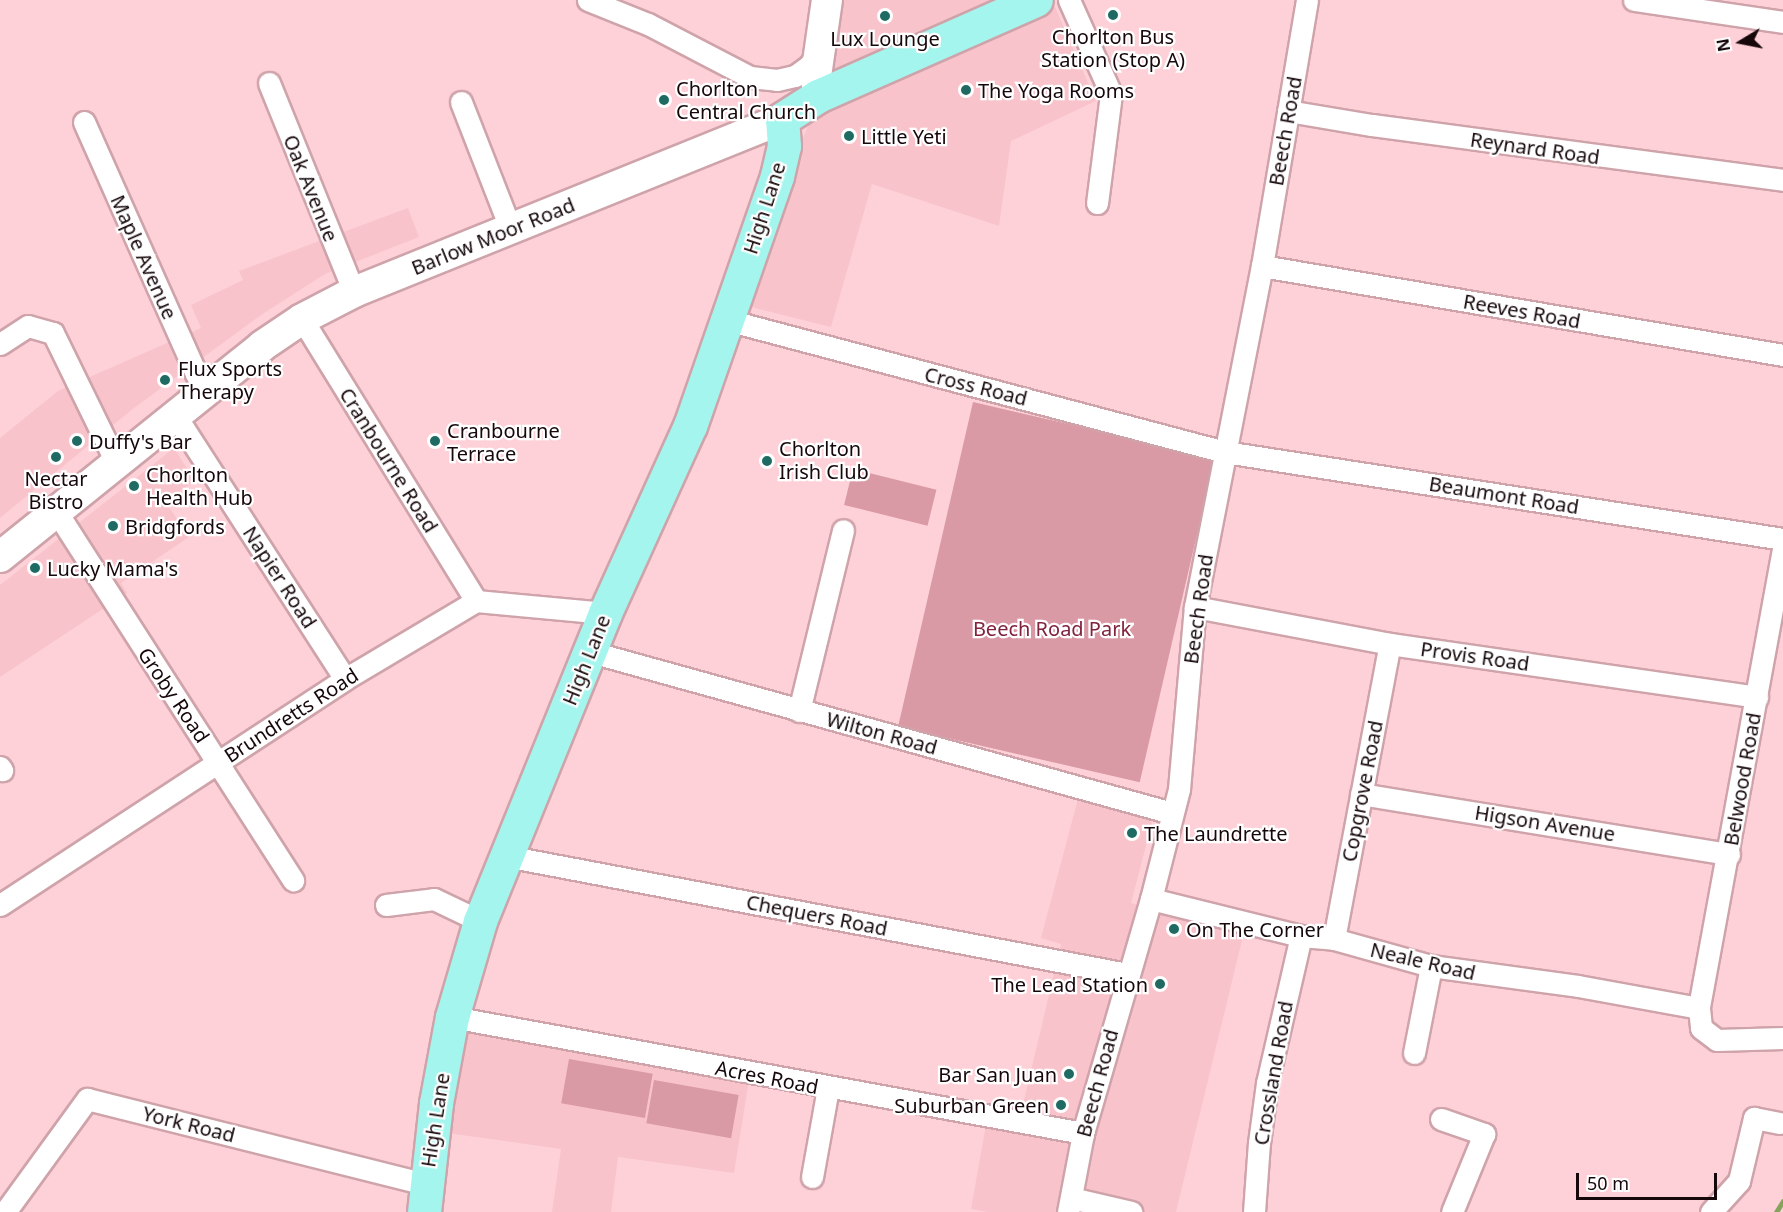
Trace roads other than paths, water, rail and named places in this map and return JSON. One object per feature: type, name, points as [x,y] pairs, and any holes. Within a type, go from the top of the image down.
[{"type":"main road","points":[[818,96],[815,83],[827,0]]},
{"type":"main road","name":"Barlow Moor Road","points":[[0,557],[262,346],[302,319],[354,292],[782,118],[818,96],[1036,0]]},
{"type":"main road","name":"High Lane","points":[[425,1198],[436,1103],[452,1017],[480,921],[605,613],[690,426],[777,176],[784,146],[782,118]]},
{"type":"street","points":[[588,0],[648,24],[750,76],[777,80],[795,76],[809,66],[819,52]]},
{"type":"street","points":[[1069,0],[1111,94],[1096,203]]},
{"type":"street","name":"Beech Road","points":[[1069,1205],[1083,1133],[1127,974],[1151,899],[1179,789],[1195,607],[1262,266],[1307,0]]},
{"type":"street","points":[[1634,0],[1783,22]]},
{"type":"street","name":"Oak Avenue","points":[[269,83],[354,292]]},
{"type":"street","points":[[461,102],[511,230]]},
{"type":"street","name":"Reynard Road","points":[[1287,111],[1372,125],[1783,180]]},
{"type":"street","name":"Maple Avenue","points":[[84,122],[196,374],[207,390]]},
{"type":"street","name":"Reeves Road","points":[[1262,266],[1783,355]]},
{"type":"street","name":"Cranbourne Road","points":[[302,319],[476,601]]},
{"type":"street","name":"Cross Road","points":[[727,320],[1226,452]]},
{"type":"street","points":[[2,338],[28,326],[53,333],[116,462]]},
{"type":"street","name":"Napier Road","points":[[175,415],[345,679]]},
{"type":"street","name":"Beaumont Road","points":[[1226,452],[1783,539]]},
{"type":"street","name":"Groby Road","points":[[56,511],[292,880]]},
{"type":"street","points":[[799,711],[843,530]]},
{"type":"street","name":"Belwood Road","points":[[1699,1008],[1783,549]]},
{"type":"street","points":[[476,601],[605,613]]},
{"type":"street","name":"Brundretts Road","points":[[0,905],[345,679],[476,601]]},
{"type":"street","name":"Provis Road","points":[[1195,607],[1390,644],[1757,697]]},
{"type":"street","name":"Copgrove Road","points":[[1334,939],[1390,644]]},
{"type":"street","name":"Wilton Road","points":[[591,652],[1172,813]]},
{"type":"street","name":"Higson Avenue","points":[[1361,794],[1729,854]]},
{"type":"street","name":"Chequers Road","points":[[506,856],[1127,974]]},
{"type":"street","points":[[386,905],[434,899],[480,921]]},
{"type":"street","name":"Neale Road","points":[[1151,899],[1301,936],[1334,939],[1431,966],[1578,986],[1699,1008]]},
{"type":"street","name":"Crossland Road","points":[[1254,1212],[1259,1143],[1267,1083],[1301,936]]},
{"type":"street","points":[[1414,1053],[1431,966]]},
{"type":"street","points":[[1699,1008],[1701,1028],[1717,1040],[1783,1038]]},
{"type":"street","name":"Acres Road","points":[[452,1017],[828,1088],[1083,1133]]},
{"type":"street","points":[[812,1177],[828,1088]]},
{"type":"street","name":"York Road","points":[[5,1212],[87,1099],[425,1198]]},
{"type":"street","points":[[1711,1212],[1739,1181],[1754,1118],[1780,1123]]},
{"type":"street","points":[[1440,1119],[1484,1134],[1452,1212]]},
{"type":"street","points":[[1069,1205],[1131,1212]]},
{"type":"waterway","points":[[1776,1212],[1783,1201]]},
{"type":"place","name":"Chorlton Bus Station (Stop A)","points":[[1113,15]]},
{"type":"place","name":"Lux Lounge","points":[[885,16]]},
{"type":"place","name":"The Yoga Rooms","points":[[966,90]]},
{"type":"place","name":"Chorlton Central Church","points":[[664,100]]},
{"type":"place","name":"Little Yeti","points":[[849,136]]},
{"type":"place","name":"Flux Sports Therapy","points":[[165,380]]},
{"type":"place","name":"Duffy's Bar","points":[[77,441]]},
{"type":"place","name":"Cranbourne Terrace","points":[[435,441]]},
{"type":"place","name":"Nectar Bistro","points":[[56,457]]},
{"type":"place","name":"Chorlton Irish Club","points":[[767,461]]},
{"type":"place","name":"Chorlton Health Hub","points":[[134,486]]},
{"type":"place","name":"Bridgfords","points":[[113,526]]},
{"type":"place","name":"Lucky Mama's","points":[[35,568]]},
{"type":"place","name":"The Laundrette","points":[[1132,833]]},
{"type":"place","name":"On The Corner","points":[[1174,929]]},
{"type":"place","name":"The Lead Station","points":[[1160,984]]},
{"type":"place","name":"Bar San Juan","points":[[1069,1074]]},
{"type":"place","name":"Suburban Green","points":[[1061,1105]]},
{"type":"park label","name":"Beech Road Park","points":[[1052,628]]}]
